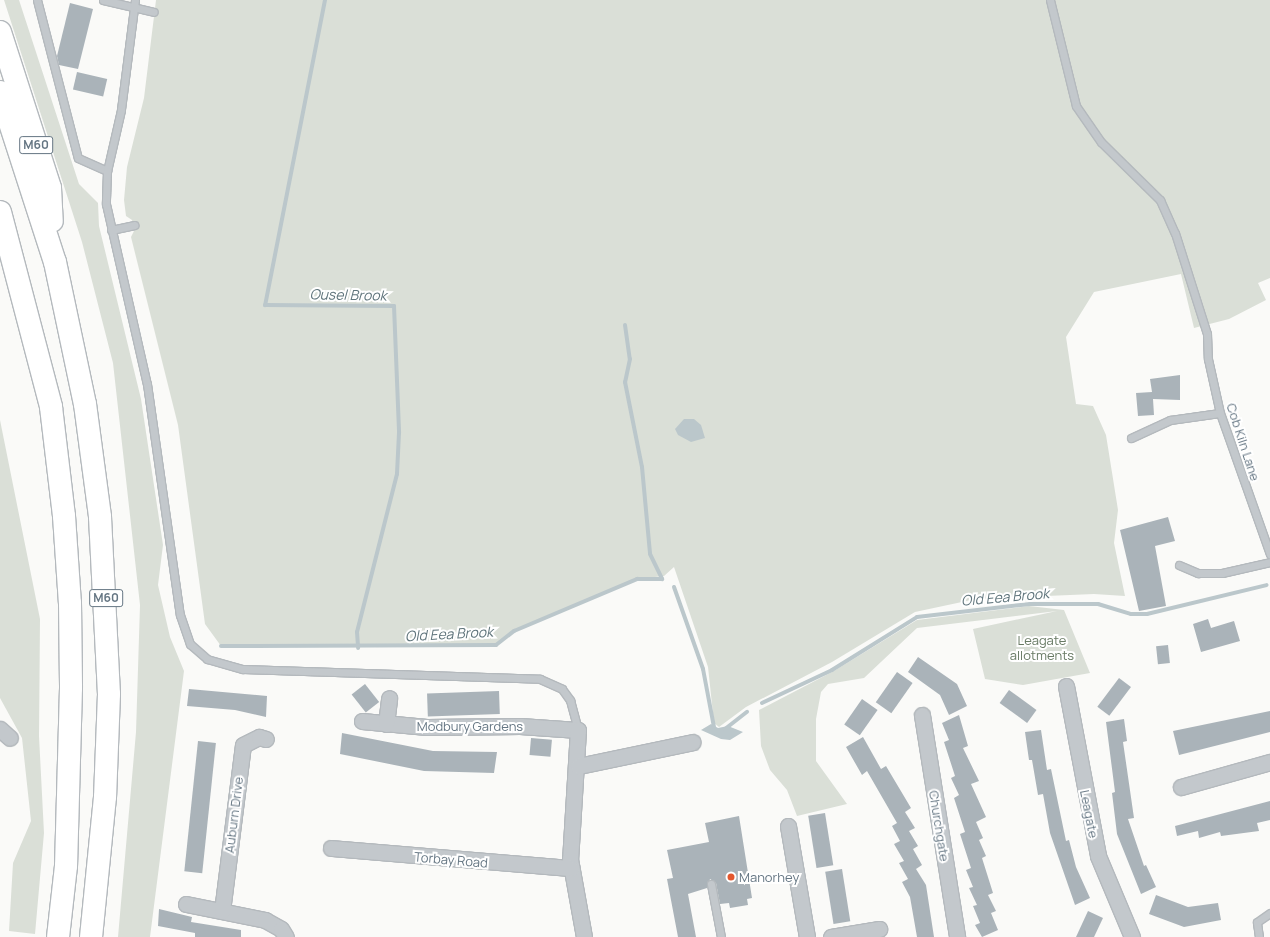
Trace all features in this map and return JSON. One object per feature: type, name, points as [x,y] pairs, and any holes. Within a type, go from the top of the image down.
[{"type":"highway","name":"M60","points":[[0,32],[50,188],[55,262]]},
{"type":"highway","name":"M60","points":[[0,92],[55,262],[85,404],[100,517],[106,607],[105,797],[91,937]]},
{"type":"highway","name":"M60","points":[[0,212],[51,408],[64,516],[70,603],[71,688],[66,866],[58,936]]},
{"type":"highway","name":"M60","points":[[0,265],[36,392],[64,516]]},
{"type":"street","name":"Leagate","points":[[1066,686],[1098,856],[1132,937]]},
{"type":"street","points":[[386,724],[389,698]]},
{"type":"street","name":"Churchgate","points":[[922,714],[957,937]]},
{"type":"street","name":"Modbury Gardens","points":[[362,721],[386,724],[578,730]]},
{"type":"street","points":[[578,730],[578,766],[571,868],[584,937]]},
{"type":"street","name":"Auburn Drive","points":[[222,911],[243,745],[259,737],[266,739]]},
{"type":"street","points":[[578,766],[693,742]]},
{"type":"street","points":[[1181,786],[1270,762]]},
{"type":"street","points":[[788,826],[807,937]]},
{"type":"street","name":"Torbay Road","points":[[331,848],[571,868]]},
{"type":"street","points":[[186,904],[265,920],[281,929],[286,937]]},
{"type":"street","points":[[831,937],[879,929]]},
{"type":"lane","points":[[37,0],[78,158],[107,171]]},
{"type":"lane","points":[[103,0],[134,4],[154,12]]},
{"type":"lane","name":"Cob Kiln Lane","points":[[1050,0],[1076,106],[1101,142],[1160,200],[1175,233],[1207,334],[1208,360],[1220,413],[1270,554]]},
{"type":"lane","points":[[134,4],[121,110],[107,171],[106,204],[149,392],[181,625],[197,652],[219,664],[244,669],[540,679],[562,689],[570,700],[578,730]]},
{"type":"lane","points":[[111,230],[134,225]]},
{"type":"lane","points":[[1131,438],[1150,426],[1170,420],[1220,413]]},
{"type":"lane","points":[[1179,565],[1198,573],[1222,573],[1270,562]]},
{"type":"lane","points":[[711,884],[721,937]]},
{"type":"lane","points":[[1259,937],[1257,922],[1270,912]]},
{"type":"green space","points":[[4,0],[19,0],[79,184],[98,203],[99,226],[141,399],[163,545],[158,585],[170,637],[184,671],[150,937],[118,937],[136,732],[140,605],[113,363],[82,242]]},
{"type":"green space","points":[[156,0],[1270,0],[1270,278],[1258,283],[1266,300],[1229,319],[1194,328],[1181,274],[1094,292],[1066,337],[1076,404],[1093,406],[1106,435],[1118,510],[1114,543],[1125,596],[1094,594],[976,599],[915,612],[832,662],[746,707],[719,727],[714,723],[708,667],[674,567],[664,576],[637,579],[514,631],[496,645],[221,646],[205,624],[178,425],[131,237],[135,229],[132,220],[126,216],[124,200],[127,167],[144,98]]},
{"type":"green space","points":[[0,420],[40,619],[39,736],[44,833],[35,934],[9,931],[13,863],[31,821],[22,738],[0,698]]},
{"type":"green space","name":"Leagate allotments","points":[[1029,606],[1064,610],[1090,673],[1023,685],[985,679],[973,629],[1057,611],[917,628],[864,678],[828,684],[821,692],[816,719],[816,761],[847,804],[797,816],[787,790],[770,770],[761,746],[759,710],[834,671],[917,620]]},
{"type":"shaded area","points":[[684,419],[694,419],[701,425],[705,438],[691,442],[678,435],[675,429]]},
{"type":"shaded area","points":[[711,724],[718,728],[728,726],[743,732],[730,740],[721,739],[701,730]]},
{"type":"building","points":[[70,3],[93,9],[78,69],[59,65],[57,56]]},
{"type":"building","points":[[77,72],[107,79],[103,97],[73,90]]},
{"type":"building","points":[[1180,375],[1180,400],[1153,399],[1154,415],[1138,416],[1136,393],[1152,392],[1150,379]]},
{"type":"building","points":[[1168,517],[1175,541],[1155,546],[1166,606],[1139,611],[1120,530]]},
{"type":"building","points":[[1208,619],[1211,628],[1234,621],[1240,641],[1201,652],[1193,624]]},
{"type":"building","points":[[1168,645],[1170,663],[1158,664],[1156,646]]},
{"type":"building","points":[[918,657],[957,684],[967,706],[949,715],[940,695],[908,672]]},
{"type":"building","points":[[897,672],[913,683],[891,713],[876,702]]},
{"type":"building","points":[[1119,678],[1131,687],[1109,716],[1097,707]]},
{"type":"building","points":[[365,684],[379,702],[366,713],[352,694]]},
{"type":"building","points":[[189,689],[267,696],[266,717],[235,710],[187,706]]},
{"type":"building","points":[[1009,690],[1037,710],[1027,723],[1000,703]]},
{"type":"building","points":[[499,691],[500,714],[428,716],[427,694]]},
{"type":"building","points":[[862,699],[878,710],[860,735],[844,724]]},
{"type":"building","points":[[1270,711],[1270,732],[1179,755],[1173,731]]},
{"type":"building","points":[[959,715],[968,746],[963,748],[979,781],[971,784],[986,817],[976,822],[983,838],[979,840],[986,856],[982,858],[993,893],[988,895],[996,911],[991,913],[998,930],[982,937],[975,925],[980,923],[973,906],[977,905],[969,888],[973,887],[966,870],[971,868],[960,834],[965,832],[954,798],[959,795],[951,778],[955,776],[944,742],[949,740],[942,723]]},
{"type":"building","points":[[1124,719],[1127,741],[1123,742],[1134,818],[1128,819],[1144,866],[1146,865],[1156,887],[1141,894],[1117,834],[1112,793],[1115,792],[1106,722]]},
{"type":"building","points":[[1041,730],[1047,770],[1051,769],[1066,841],[1069,840],[1076,867],[1090,898],[1075,905],[1050,833],[1043,794],[1038,795],[1032,760],[1029,760],[1025,732]]},
{"type":"building","points":[[342,733],[433,751],[497,752],[494,773],[424,771],[340,754]]},
{"type":"building","points":[[863,737],[881,769],[886,766],[911,808],[905,812],[915,828],[909,831],[918,846],[913,849],[922,865],[916,869],[926,885],[934,937],[917,937],[910,897],[902,882],[908,879],[899,863],[904,861],[894,844],[900,841],[892,826],[897,823],[867,771],[862,775],[846,747]]},
{"type":"building","points":[[531,738],[552,740],[550,757],[530,755]]},
{"type":"building","points":[[198,741],[216,743],[202,873],[184,871]]},
{"type":"building","points":[[1270,801],[1270,820],[1257,823],[1259,831],[1221,836],[1220,832],[1199,838],[1198,831],[1177,836],[1175,826]]},
{"type":"building","points":[[825,813],[833,865],[817,868],[808,816]]},
{"type":"building","name":"Manorhey","points":[[739,816],[752,898],[747,899],[748,905],[730,908],[729,903],[720,904],[716,883],[710,879],[707,888],[688,894],[696,937],[678,937],[667,879],[673,878],[667,850],[709,842],[705,823]]},
{"type":"building","points":[[842,869],[850,921],[834,924],[825,872]]},
{"type":"building","points":[[1156,895],[1188,907],[1218,903],[1221,920],[1184,927],[1149,914]]},
{"type":"building","points":[[159,909],[192,917],[191,922],[241,930],[241,937],[195,937],[195,933],[158,926]]},
{"type":"building","points":[[1088,911],[1103,918],[1094,937],[1076,937]]},
{"type":"waterway","name":"Ousel Brook","points":[[325,0],[265,305],[394,306],[399,433],[397,474],[357,632],[358,648]]},
{"type":"waterway","points":[[625,325],[630,359],[625,382],[642,467],[650,554],[662,579]]},
{"type":"waterway","name":"Old Eea Brook","points":[[221,646],[496,645],[514,631],[637,579],[662,579]]},
{"type":"waterway","name":"Old Eea Brook","points":[[762,703],[832,670],[917,617],[1030,604],[1098,604],[1131,614],[1147,614],[1267,585]]},
{"type":"waterway","name":"Old Eea Brook","points":[[674,587],[703,669],[714,727]]},
{"type":"waterway","name":"Old Eea Brook","points":[[725,729],[747,712]]},
{"type":"place","name":"Manorhey","points":[[731,877]]}]
